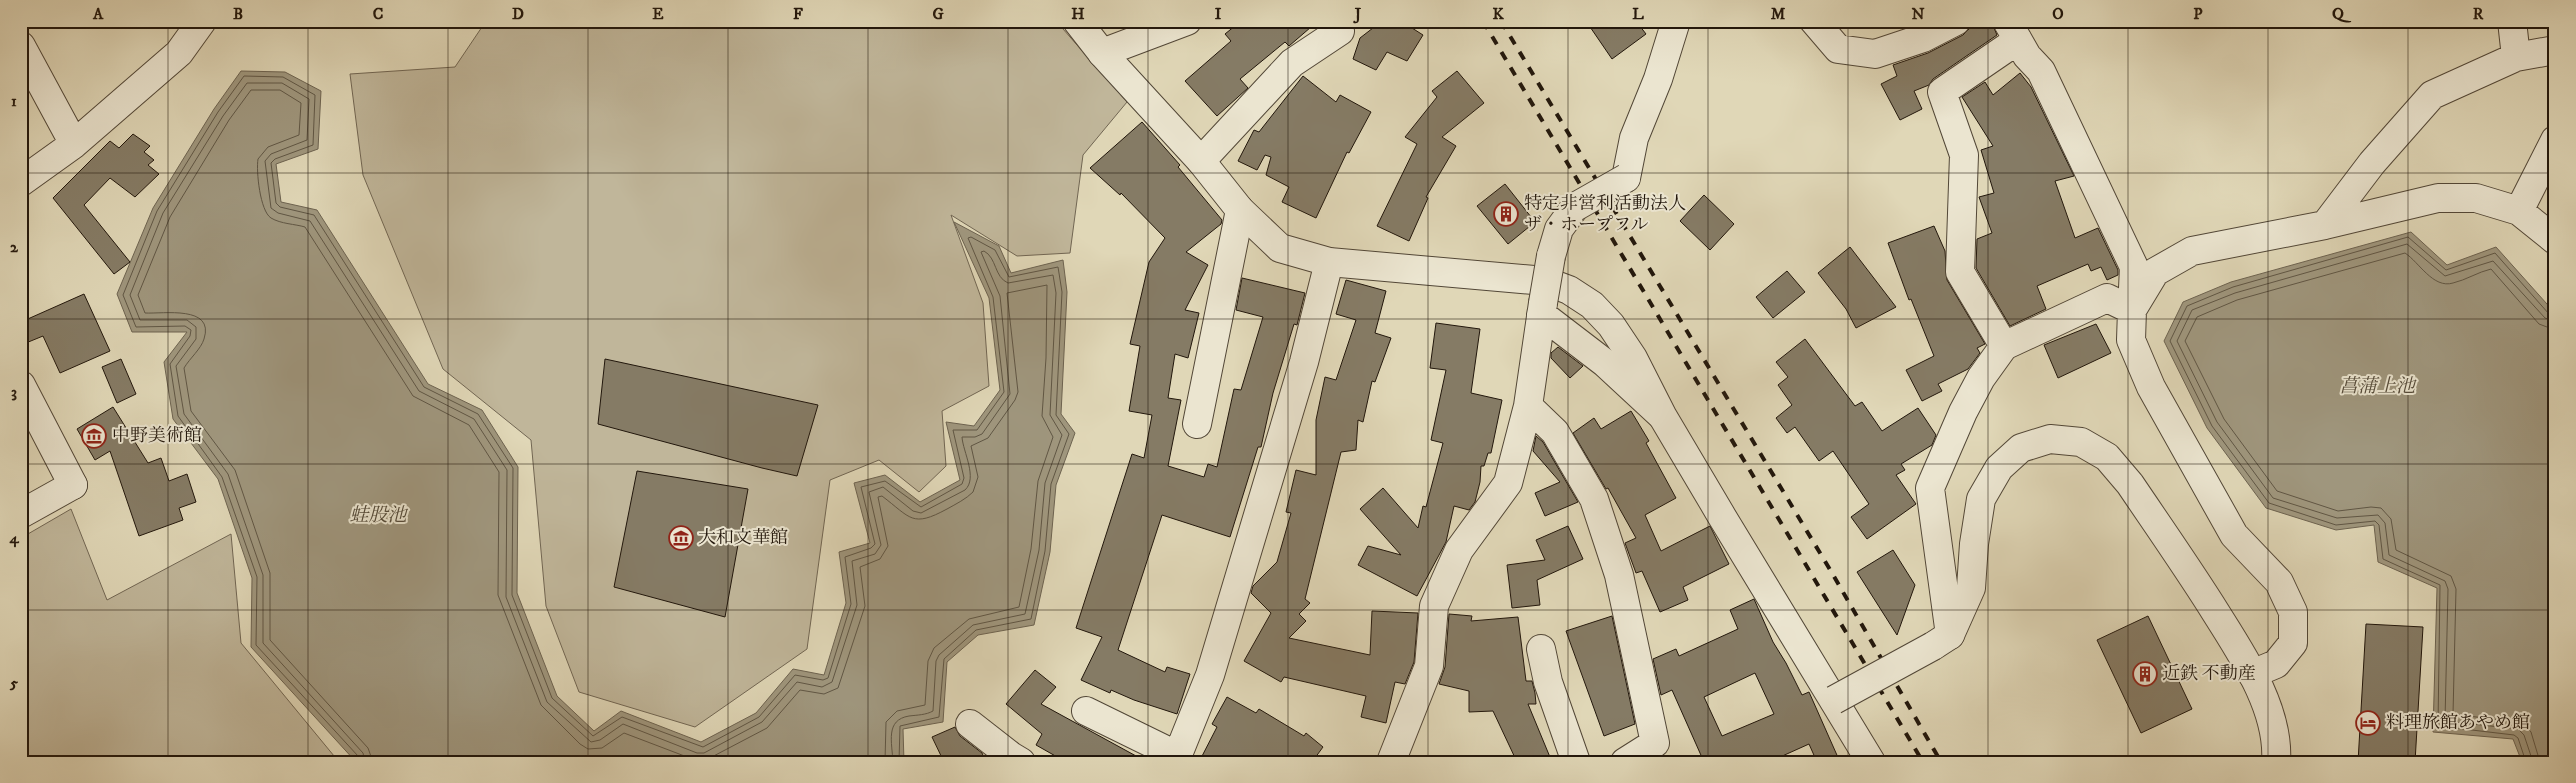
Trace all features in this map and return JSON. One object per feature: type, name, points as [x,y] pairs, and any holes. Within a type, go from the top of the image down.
[{"type":"street","points":[[21,182],[74,144],[179,53],[202,21]]},
{"type":"street","points":[[1077,21],[1102,53],[1201,161],[1240,210],[1280,248],[1330,262],[1546,281],[1569,290],[1592,305],[1611,325],[1633,358],[1663,417],[1871,762]]},
{"type":"street","points":[[1102,53],[1187,21]]},
{"type":"street","points":[[1201,161],[1292,63],[1340,31],[1333,21]]},
{"type":"street","points":[[1391,762],[1429,666],[1434,606],[1459,550],[1508,483],[1528,406],[1551,256],[1559,228],[1575,207],[1626,178],[1634,138],[1658,79],[1672,30],[1690,21]]},
{"type":"street","points":[[1814,21],[1838,48],[1875,54],[1923,38],[1956,21]]},
{"type":"street","points":[[2512,21],[2516,57]]},
{"type":"street","points":[[2004,346],[1960,272],[1964,155],[1942,92],[2012,31],[2027,56],[2041,71],[2134,267],[2131,340],[2152,387],[2234,535],[2279,582],[2293,612],[2293,643],[2276,664],[2252,674]]},
{"type":"street","points":[[21,46],[74,144]]},
{"type":"street","points":[[2326,225],[2372,163],[2432,95],[2516,57],[2555,50]]},
{"type":"street","points":[[2519,211],[2555,140]]},
{"type":"street","points":[[2132,310],[2155,272],[2192,251],[2326,225],[2438,198],[2476,198],[2519,211],[2555,240]]},
{"type":"street","points":[[1197,424],[1240,210]]},
{"type":"street","points":[[1086,711],[1176,759],[1210,675],[1304,362],[1330,262]]},
{"type":"street","points":[[1942,641],[1930,488],[1963,412],[1982,378],[2004,346],[2108,298],[2132,310]]},
{"type":"street","points":[[1542,309],[1605,363],[1663,417]]},
{"type":"street","points":[[21,385],[73,485],[21,514]]},
{"type":"street","points":[[1528,406],[1555,432],[1594,499],[1619,575],[1656,743],[1625,762]]},
{"type":"street","points":[[1834,700],[1942,641],[1971,588],[1974,544],[1981,499],[1999,468],[2021,448],[2050,439],[2081,442],[2107,457],[2130,484],[2185,564],[2252,674],[2266,706],[2277,749],[2276,762]]},
{"type":"street","points":[[1541,649],[1548,682],[1576,762]]},
{"type":"street","points":[[970,724],[1021,762]]},
{"type":"shaded area","points":[[486,21],[1056,21],[1127,102],[1083,155],[1070,253],[1017,256],[951,215],[983,303],[989,386],[942,411],[946,466],[919,492],[879,460],[830,480],[807,649],[695,727],[579,692],[546,606],[531,440],[443,369],[363,175],[350,74],[455,67]]},
{"type":"shaded area","points":[[71,509],[107,600],[231,534],[241,643],[339,762],[21,762],[21,538]]},
{"type":"water","name":"蛙股池","points":[[241,71],[285,72],[321,91],[318,149],[276,164],[281,202],[317,210],[428,384],[482,410],[518,467],[517,593],[557,696],[594,731],[621,711],[701,742],[756,713],[793,669],[824,675],[846,603],[839,552],[870,543],[854,483],[885,475],[920,502],[960,480],[946,422],[974,426],[1000,390],[989,298],[954,222],[999,246],[1011,273],[1063,260],[1067,292],[1061,414],[1075,433],[1056,485],[1050,552],[1034,625],[978,635],[947,662],[943,722],[903,729],[904,762],[356,762],[251,647],[252,578],[218,479],[173,419],[164,362],[187,332],[132,332],[117,294],[153,208],[214,109]]},
{"type":"water","name":"菖蒲上池","points":[[2411,232],[2447,265],[2496,247],[2555,313],[2555,762],[2522,762],[2513,739],[2433,732],[2437,588],[2378,562],[2374,525],[2336,530],[2266,508],[2207,428],[2164,341],[2183,302],[2231,282]]},
{"type":"building","points":[[1241,21],[1318,21],[1289,46],[1285,42],[1240,79],[1248,88],[1217,116],[1185,81],[1231,41],[1225,34]]},
{"type":"building","points":[[1382,21],[1401,21],[1423,35],[1407,61],[1387,52],[1376,70],[1353,59],[1360,38]]},
{"type":"building","points":[[1586,21],[1636,21],[1646,34],[1612,59]]},
{"type":"building","points":[[1972,21],[1991,21],[1997,35],[1933,79],[1929,85],[1914,91],[1922,109],[1900,120],[1881,84],[1897,76],[1893,65],[1928,53],[1963,35],[1969,29]]},
{"type":"building","points":[[1457,71],[1484,103],[1442,137],[1456,146],[1426,197],[1428,198],[1409,241],[1377,226],[1417,144],[1405,137],[1437,97],[1432,91]]},
{"type":"building","points":[[2020,73],[2031,87],[2074,176],[2055,181],[2075,238],[2098,228],[2118,270],[2118,275],[2107,280],[2101,267],[2091,271],[2088,264],[2037,286],[2046,309],[2010,326],[1976,268],[1977,239],[1992,233],[1979,197],[1994,193],[1981,150],[1993,146],[1962,97],[1985,82],[1993,95]]},
{"type":"building","points":[[1303,76],[1336,102],[1340,95],[1371,112],[1349,153],[1347,152],[1316,218],[1282,202],[1289,187],[1266,175],[1271,157],[1265,155],[1257,170],[1238,161],[1254,130],[1259,132]]},
{"type":"building","points":[[1142,122],[1180,165],[1178,167],[1222,220],[1221,224],[1186,252],[1208,265],[1185,310],[1199,313],[1188,358],[1175,354],[1168,398],[1181,400],[1168,466],[1204,477],[1208,464],[1217,467],[1234,389],[1241,390],[1263,317],[1236,310],[1242,278],[1305,293],[1297,325],[1294,324],[1273,393],[1261,447],[1258,447],[1230,537],[1162,515],[1118,650],[1165,672],[1167,667],[1190,674],[1177,714],[1134,700],[1111,690],[1110,693],[1081,680],[1102,637],[1076,628],[1132,454],[1144,458],[1152,415],[1129,411],[1140,346],[1130,344],[1149,262],[1165,238],[1121,193],[1120,195],[1090,168]]},
{"type":"building","points":[[133,134],[150,146],[144,152],[154,160],[148,165],[159,174],[135,197],[110,178],[84,205],[130,262],[114,274],[53,198],[110,141],[119,148]]},
{"type":"building","name":"特定非営利活動法人 ザ・ホープフル","points":[[1505,184],[1535,222],[1508,244],[1477,206]]},
{"type":"building","points":[[1704,195],[1734,224],[1710,250],[1680,221]]},
{"type":"building","points":[[1934,226],[1945,251],[1947,280],[1985,344],[1977,348],[1980,353],[1968,369],[1938,384],[1942,391],[1922,401],[1906,370],[1934,356],[1911,299],[1909,300],[1888,243]]},
{"type":"building","points":[[1850,247],[1896,307],[1856,328],[1846,309],[1818,273]]},
{"type":"building","points":[[1787,271],[1805,292],[1773,318],[1756,297]]},
{"type":"building","points":[[1346,280],[1386,291],[1375,333],[1391,338],[1375,382],[1372,381],[1363,422],[1358,420],[1356,450],[1341,452],[1305,599],[1310,603],[1299,614],[1306,621],[1289,638],[1370,655],[1372,611],[1418,613],[1414,662],[1405,684],[1395,682],[1386,723],[1361,717],[1366,696],[1284,677],[1281,682],[1244,661],[1271,613],[1251,593],[1253,586],[1277,562],[1291,513],[1286,512],[1296,470],[1316,475],[1316,420],[1325,377],[1336,380],[1356,320],[1336,314]]},
{"type":"building","points":[[84,294],[110,351],[60,373],[43,336],[21,345],[21,322]]},
{"type":"building","points":[[1436,323],[1480,329],[1471,393],[1502,400],[1491,453],[1488,453],[1484,466],[1481,466],[1480,482],[1475,502],[1469,510],[1454,506],[1446,542],[1417,596],[1358,565],[1368,546],[1401,555],[1360,509],[1383,488],[1418,528],[1423,506],[1426,507],[1443,443],[1431,440],[1446,370],[1430,368]]},
{"type":"building","points":[[2096,324],[2111,353],[2058,378],[2044,345]]},
{"type":"building","points":[[1805,339],[1855,406],[1862,402],[1882,431],[1918,408],[1936,435],[1932,445],[1901,464],[1905,470],[1896,475],[1916,504],[1867,539],[1851,517],[1869,504],[1833,451],[1819,461],[1795,427],[1787,433],[1776,418],[1792,405],[1778,385],[1788,377],[1776,362]]},
{"type":"building","points":[[1558,347],[1583,366],[1570,378],[1551,358],[1551,353]]},
{"type":"building","points":[[121,359],[136,394],[117,403],[102,367]]},
{"type":"building","points":[[605,359],[818,405],[797,476],[598,424]]},
{"type":"building","points":[[113,407],[148,463],[161,458],[169,481],[187,474],[196,502],[179,508],[183,520],[139,536],[110,451],[95,460],[77,429]]},
{"type":"building","points":[[1631,411],[1649,441],[1646,443],[1676,498],[1645,515],[1661,551],[1710,526],[1729,564],[1683,587],[1688,600],[1660,612],[1642,571],[1636,573],[1625,543],[1636,538],[1608,488],[1606,489],[1573,433],[1594,418],[1601,429]]},
{"type":"building","points":[[1536,436],[1543,442],[1578,502],[1545,516],[1535,493],[1560,482],[1533,451]]},
{"type":"building","points":[[637,471],[748,489],[725,617],[614,587]]},
{"type":"building","points":[[1568,526],[1583,559],[1537,580],[1540,605],[1512,608],[1507,565],[1545,560],[1536,540]]},
{"type":"building","points":[[1893,550],[1915,585],[1897,635],[1857,572]]},
{"type":"building","points":[[1754,599],[1773,642],[1802,695],[1809,692],[1840,762],[1817,762],[1809,744],[1769,762],[1704,762],[1672,690],[1661,695],[1653,659],[1676,649],[1679,656],[1738,629],[1730,610]],"holes":[[[1755,673],[1774,714],[1722,736],[1704,697]]]},
{"type":"building","points":[[1449,614],[1472,616],[1471,621],[1518,617],[1526,681],[1532,681],[1535,693],[1536,704],[1528,704],[1552,762],[1517,762],[1493,711],[1469,712],[1469,691],[1439,684],[1445,667]]},
{"type":"building","points":[[1612,616],[1635,724],[1604,736],[1566,631]]},
{"type":"building","name":"近鉄 不動産","points":[[2148,616],[2192,709],[2141,733],[2097,640]]},
{"type":"building","points":[[2366,624],[2423,627],[2415,762],[2358,762]]},
{"type":"building","points":[[1035,670],[1056,687],[1041,704],[1147,762],[1066,762],[1036,745],[1042,734],[1006,704]]},
{"type":"building","points":[[1227,697],[1256,713],[1259,709],[1304,736],[1306,733],[1323,747],[1312,762],[1199,762],[1217,727],[1212,724]]},
{"type":"building","points":[[955,727],[960,736],[982,753],[986,762],[944,762],[932,737]]},
{"type":"railway","points":[[1483,21],[1923,762]]},
{"type":"railway","points":[[1501,21],[1832,573],[1941,762]]},
{"type":"place","name":"特定非営利活動法人 ザ・ホープフル","points":[[1506,214]]},
{"type":"place","name":"中野美術館","points":[[94,436]]},
{"type":"place","name":"大和文華館","points":[[681,538]]},
{"type":"place","name":"近鉄 不動産","points":[[2145,674]]},
{"type":"place","name":"料理旅館あやめ館","points":[[2368,723]]}]
